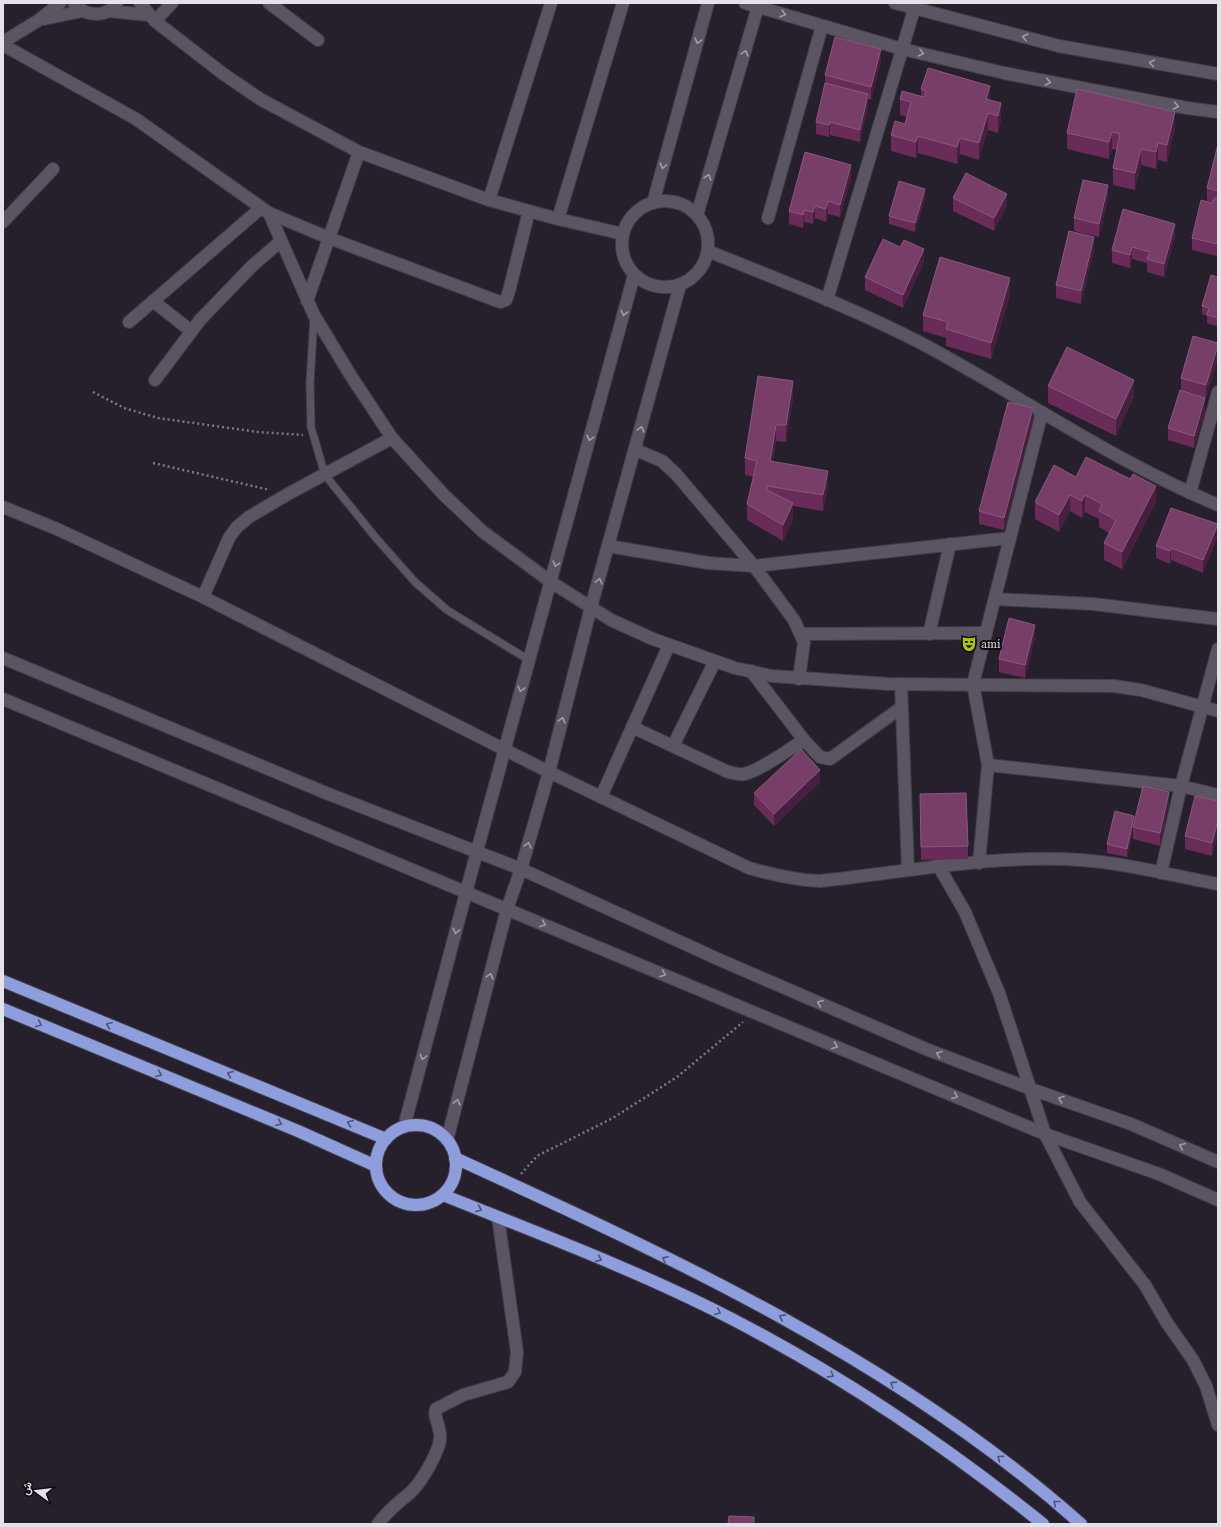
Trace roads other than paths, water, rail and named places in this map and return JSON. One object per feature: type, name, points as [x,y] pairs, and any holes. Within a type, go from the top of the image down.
[{"type":"highway","points":[[3,981],[386,1139]]},
{"type":"highway","points":[[3,1009],[298,1131],[376,1166]]},
{"type":"highway","points":[[416,1125],[428,1127],[439,1132],[447,1140],[455,1158],[456,1171],[451,1184],[443,1195],[433,1201],[411,1205],[400,1202],[390,1196],[378,1177],[376,1166],[377,1156],[386,1139],[394,1131],[404,1127],[416,1125]]},
{"type":"highway","points":[[455,1158],[513,1184],[783,1317],[860,1362],[940,1415],[1013,1468],[1080,1524]]},
{"type":"highway","points":[[443,1195],[562,1243],[677,1293],[731,1318],[808,1360],[862,1394],[1001,1490],[1043,1524]]},
{"type":"street","points":[[3,42],[39,20],[60,3]]},
{"type":"street","points":[[140,3],[152,18],[222,73],[260,99],[359,152],[489,200],[558,220],[623,234]]},
{"type":"street","points":[[152,18],[172,3]]},
{"type":"street","points":[[269,3],[318,40]]},
{"type":"street","points":[[489,200],[551,3]]},
{"type":"street","points":[[558,220],[623,3]]},
{"type":"street","points":[[653,202],[708,3]]},
{"type":"street","points":[[745,3],[758,5],[822,26],[902,49],[1004,73],[1187,108],[1218,112]]},
{"type":"street","points":[[895,3],[915,6],[1059,46],[1218,74]]},
{"type":"street","points":[[697,215],[758,5]]},
{"type":"street","points":[[827,300],[915,6]]},
{"type":"street","points":[[39,20],[78,7],[90,14],[99,14],[112,7],[152,18]]},
{"type":"street","points":[[768,218],[822,26]]},
{"type":"street","points":[[3,45],[136,119],[265,211],[330,238],[500,302],[506,300],[510,291],[529,211]]},
{"type":"street","points":[[307,300],[359,152]]},
{"type":"street","points":[[3,222],[53,169]]},
{"type":"street","points":[[653,202],[677,202],[697,215],[704,226],[708,238],[708,252],[699,272],[680,285],[656,287],[634,275],[626,263],[622,249],[623,234],[634,214],[653,202]]},
{"type":"street","points":[[3,208],[19,206]]},
{"type":"street","points":[[265,211],[281,241],[314,315],[351,376],[392,438],[464,516],[514,556],[551,582],[611,620],[630,630],[715,661],[751,671],[799,679],[901,684],[1114,686],[1141,690],[1218,711]]},
{"type":"street","points":[[129,322],[265,211]]},
{"type":"street","points":[[155,380],[191,331],[236,282],[281,241]]},
{"type":"street","points":[[708,252],[827,300],[917,341],[1042,412],[1103,449],[1190,493],[1218,505]]},
{"type":"street","points":[[404,1127],[477,851],[634,275]]},
{"type":"street","points":[[447,1140],[507,909],[521,869],[549,772],[608,546],[636,450],[680,285]]},
{"type":"street","points":[[154,301],[191,331]]},
{"type":"street","points":[[1190,493],[1218,392]]},
{"type":"street","points":[[979,863],[988,765],[974,684],[1042,412]]},
{"type":"street","points":[[203,597],[229,538],[236,527],[249,517],[288,494],[392,438]]},
{"type":"street","points":[[636,450],[653,456],[667,465],[754,566],[794,620],[802,634],[804,642],[799,679]]},
{"type":"street","points":[[3,507],[57,528],[203,597],[351,673],[727,859],[777,876],[801,881],[820,881],[938,865],[1043,858],[1082,860],[1218,884]]},
{"type":"street","points":[[608,546],[708,563],[754,566],[1010,538]]},
{"type":"street","points":[[929,634],[950,544]]},
{"type":"street","points":[[995,599],[1093,604],[1218,619]]},
{"type":"street","points":[[802,634],[986,633]]},
{"type":"street","points":[[601,797],[669,645]]},
{"type":"street","points":[[1161,873],[1181,786],[1218,649]]},
{"type":"street","points":[[3,658],[312,786],[521,869],[720,960],[870,1026],[1031,1089],[1131,1124],[1218,1162]]},
{"type":"street","points":[[673,746],[715,661]]},
{"type":"street","points":[[751,671],[804,740],[820,758],[830,759],[902,707]]},
{"type":"street","points":[[901,684],[908,870]]},
{"type":"street","points":[[3,700],[1045,1134],[1159,1174],[1218,1200]]},
{"type":"street","points":[[632,728],[726,771],[745,774],[804,740]]},
{"type":"street","points":[[988,765],[1181,786],[1218,795]]},
{"type":"street","points":[[938,865],[965,912],[999,993],[1045,1134],[1080,1202],[1145,1285],[1167,1323],[1193,1360],[1206,1386],[1218,1425]]},
{"type":"street","points":[[378,1524],[393,1507],[412,1491],[437,1450],[441,1433],[435,1416],[436,1409],[463,1395],[508,1382],[515,1372],[517,1352],[498,1217]]},
{"type":"lane","points":[[314,315],[310,383],[311,427],[325,475],[376,538],[415,582],[448,610],[529,660]]},
{"type":"place","name":"ami","points":[[969,644]]}]
